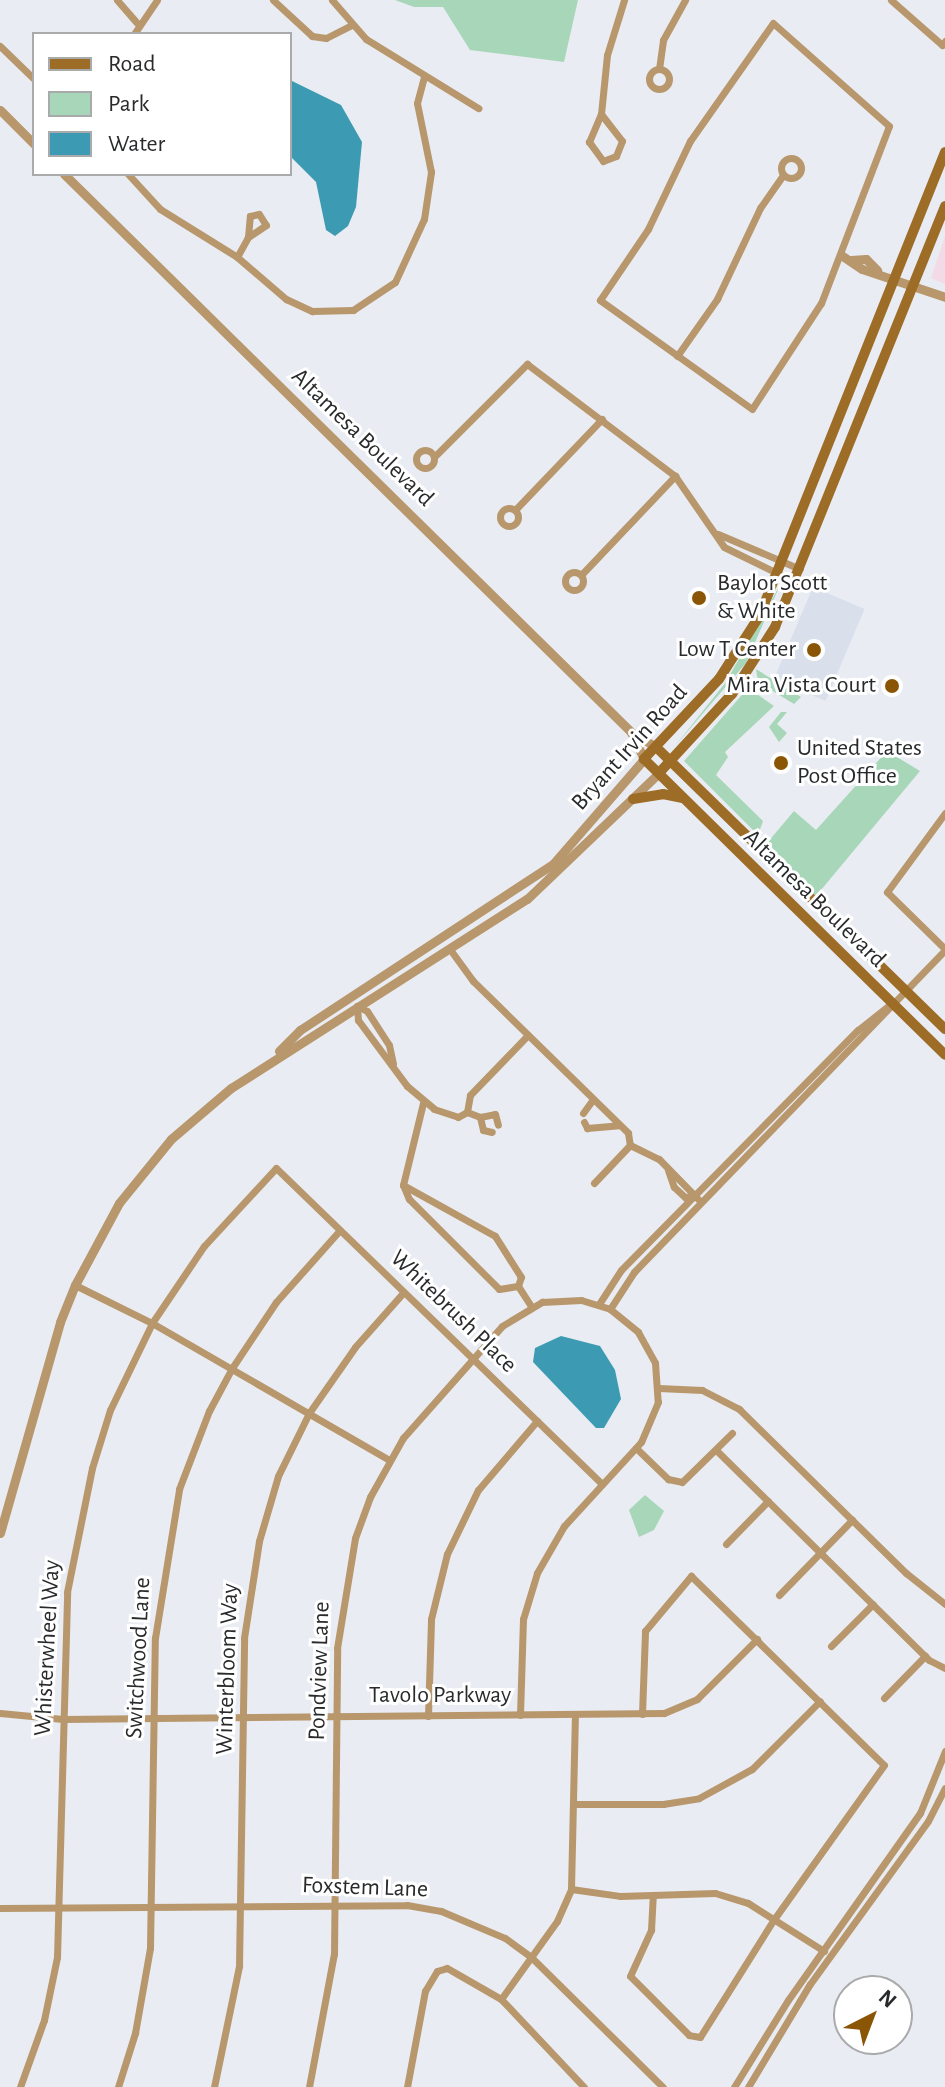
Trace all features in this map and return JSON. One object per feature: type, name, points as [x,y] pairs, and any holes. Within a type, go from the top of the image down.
[{"type":"main road","name":"Bryant Irvin Road","points":[[644,759],[736,657],[779,574],[893,277],[945,152]]},
{"type":"main road","name":"Bryant Irvin Road","points":[[659,773],[744,678],[795,582],[945,206]]},
{"type":"main road","name":"Altamesa Boulevard","points":[[656,747],[945,1029]]},
{"type":"main road","name":"Altamesa Boulevard","points":[[644,759],[945,1055]]},
{"type":"main road","points":[[633,799],[663,794],[684,799]]},
{"type":"street","points":[[117,0],[137,23]]},
{"type":"street","points":[[135,32],[137,23],[157,0]]},
{"type":"street","points":[[273,0],[312,36],[326,38],[352,25]]},
{"type":"street","points":[[332,0],[352,25],[424,76],[478,108]]},
{"type":"street","points":[[601,114],[622,141],[616,156],[603,161],[589,142],[601,114],[607,55],[624,0]]},
{"type":"street","points":[[659,69],[663,40],[685,0]]},
{"type":"street","points":[[891,0],[943,43]]},
{"type":"street","points":[[773,23],[889,126],[841,255],[807,329],[752,409],[600,300],[648,229],[697,130],[754,45],[773,23]]},
{"type":"street","points":[[0,46],[32,77]]},
{"type":"street","points":[[130,176],[160,209],[237,257],[286,299],[312,311],[353,310],[388,288],[408,259],[429,197],[430,151],[417,103],[424,76]]},
{"type":"street","points":[[0,110],[32,142]]},
{"type":"street","name":"Altamesa Boulevard","points":[[66,176],[631,732],[656,747]]},
{"type":"street","points":[[677,356],[717,299],[760,208],[782,177]]},
{"type":"street","points":[[237,257],[248,237]]},
{"type":"street","points":[[841,255],[862,269],[877,270],[945,297]]},
{"type":"street","points":[[436,455],[527,364],[675,476],[718,534],[724,547],[795,582]]},
{"type":"street","points":[[515,510],[602,419]]},
{"type":"street","points":[[581,575],[675,476]]},
{"type":"street","points":[[718,534],[801,569]]},
{"type":"street","points":[[742,558],[747,546]]},
{"type":"street","name":"Altamesa Boulevard","points":[[631,732],[644,759]]},
{"type":"street","name":"Bryant Irvin Road","points":[[355,1002],[553,864],[644,759]]},
{"type":"street","name":"Bryant Irvin Road","points":[[0,1533],[75,1285],[119,1203],[171,1139],[263,1067],[300,1030],[449,948],[555,877],[659,773]]},
{"type":"street","points":[[610,1309],[622,1287],[945,949],[888,894],[889,886],[945,813]]},
{"type":"street","points":[[449,948],[473,981],[619,1125],[630,1145],[668,1168],[674,1187],[686,1198],[693,1195]]},
{"type":"street","points":[[355,1002],[376,1024],[389,1045],[393,1067]]},
{"type":"street","points":[[355,1002],[365,1031],[423,1103],[458,1117],[467,1112]]},
{"type":"street","points":[[599,1304],[621,1270],[693,1195],[858,1030],[892,1003]]},
{"type":"street","points":[[365,1031],[376,1024]]},
{"type":"street","points":[[467,1112],[470,1095],[528,1035]]},
{"type":"street","points":[[593,1099],[584,1118],[587,1128],[619,1125]]},
{"type":"street","points":[[423,1103],[403,1185],[409,1199],[499,1289],[518,1286]]},
{"type":"street","points":[[467,1112],[480,1117],[495,1114],[495,1129],[483,1130],[480,1117]]},
{"type":"street","points":[[594,1183],[630,1145]]},
{"type":"street","name":"Whitebrush Place","points":[[276,1168],[602,1484]]},
{"type":"street","name":"Whisterwheel Way","points":[[20,2087],[51,1990],[60,1907],[66,1607],[76,1530],[110,1410],[152,1323],[204,1246],[276,1168]]},
{"type":"street","points":[[403,1185],[495,1236],[521,1277],[518,1286]]},
{"type":"street","points":[[693,1195],[702,1203]]},
{"type":"street","name":"Switchwood Lane","points":[[118,2087],[145,1988],[152,1907],[155,1638],[169,1535],[195,1442],[232,1368],[276,1302],[340,1230]]},
{"type":"street","points":[[75,1285],[152,1323],[389,1460]]},
{"type":"street","points":[[518,1286],[531,1306]]},
{"type":"street","name":"Winterbloom Way","points":[[214,2087],[237,1981],[242,1906],[244,1638],[252,1573],[268,1505],[309,1413],[347,1357],[403,1293]]},
{"type":"street","name":"Pondview Lane","points":[[309,2087],[327,2012],[336,1906],[337,1648],[345,1579],[362,1516],[389,1460],[428,1405],[471,1358],[512,1316],[531,1306],[568,1298],[610,1309],[647,1345],[659,1388]]},
{"type":"street","points":[[520,1715],[521,1633],[531,1588],[554,1540],[636,1448],[648,1429],[659,1388],[702,1390],[730,1402],[852,1520],[945,1604]]},
{"type":"street","points":[[428,1716],[431,1619],[447,1554],[478,1490],[537,1421]]},
{"type":"street","points":[[636,1448],[677,1483],[732,1433]]},
{"type":"street","points":[[716,1450],[925,1656],[945,1668]]},
{"type":"street","points":[[726,1544],[768,1501]]},
{"type":"street","points":[[779,1595],[852,1520]]},
{"type":"street","points":[[642,1714],[645,1631],[691,1576],[884,1765],[774,1919],[695,2038],[630,1976],[651,1930],[653,1896]]},
{"type":"street","points":[[831,1646],[873,1604]]},
{"type":"street","name":"Tavolo Parkway","points":[[0,1713],[63,1719],[642,1714],[688,1706],[757,1639]]},
{"type":"street","points":[[884,1698],[925,1656]]},
{"type":"street","points":[[575,1804],[663,1804],[699,1798],[752,1769],[820,1701]]},
{"type":"street","points":[[501,1999],[557,1921],[571,1889],[575,1714]]},
{"type":"street","points":[[734,2087],[920,1813],[945,1751]]},
{"type":"street","points":[[748,2087],[826,1952],[928,1821],[945,1788]]},
{"type":"street","points":[[571,1889],[653,1896],[715,1893],[774,1919],[826,1952]]},
{"type":"street","name":"Foxstem Lane","points":[[0,1908],[407,1905],[441,1911],[505,1938],[531,1957],[663,2087]]},
{"type":"street","points":[[407,2087],[425,1991],[437,1971],[457,1971],[501,1999],[584,2087]]},
{"type":"shaded area","points":[[945,236],[945,284],[931,278]]},
{"type":"shaded area","points":[[813,587],[865,609],[825,701],[774,679]]},
{"type":"green space","points":[[395,0],[578,0],[564,62],[470,50],[443,7],[414,7]]},
{"type":"green space","points":[[780,585],[746,663],[675,746],[726,682]]},
{"type":"green space","points":[[756,669],[801,697],[794,704],[758,682]]},
{"type":"green space","points":[[748,688],[774,706],[725,752],[728,757],[716,775],[763,821],[758,835],[684,761]]},
{"type":"green space","points":[[781,712],[787,712],[777,724],[787,733],[779,742],[769,727]]},
{"type":"green space","points":[[887,751],[920,771],[816,896],[767,843],[794,811],[816,830]]},
{"type":"green space","points":[[645,1495],[664,1511],[654,1530],[639,1537],[629,1510]]},
{"type":"water","points":[[292,81],[341,105],[362,142],[356,207],[348,226],[335,236],[326,230],[316,182],[292,158]]},
{"type":"water","points":[[561,1336],[600,1346],[615,1370],[621,1399],[604,1428],[596,1428],[533,1362],[535,1348]]},
{"type":"place","name":"Baylor Scott & White","points":[[699,598]]},
{"type":"place","name":"Low T Center","points":[[814,650]]},
{"type":"place","name":"Mira Vista Court","points":[[892,686]]},
{"type":"place","name":"United States Post Office","points":[[781,763]]}]
